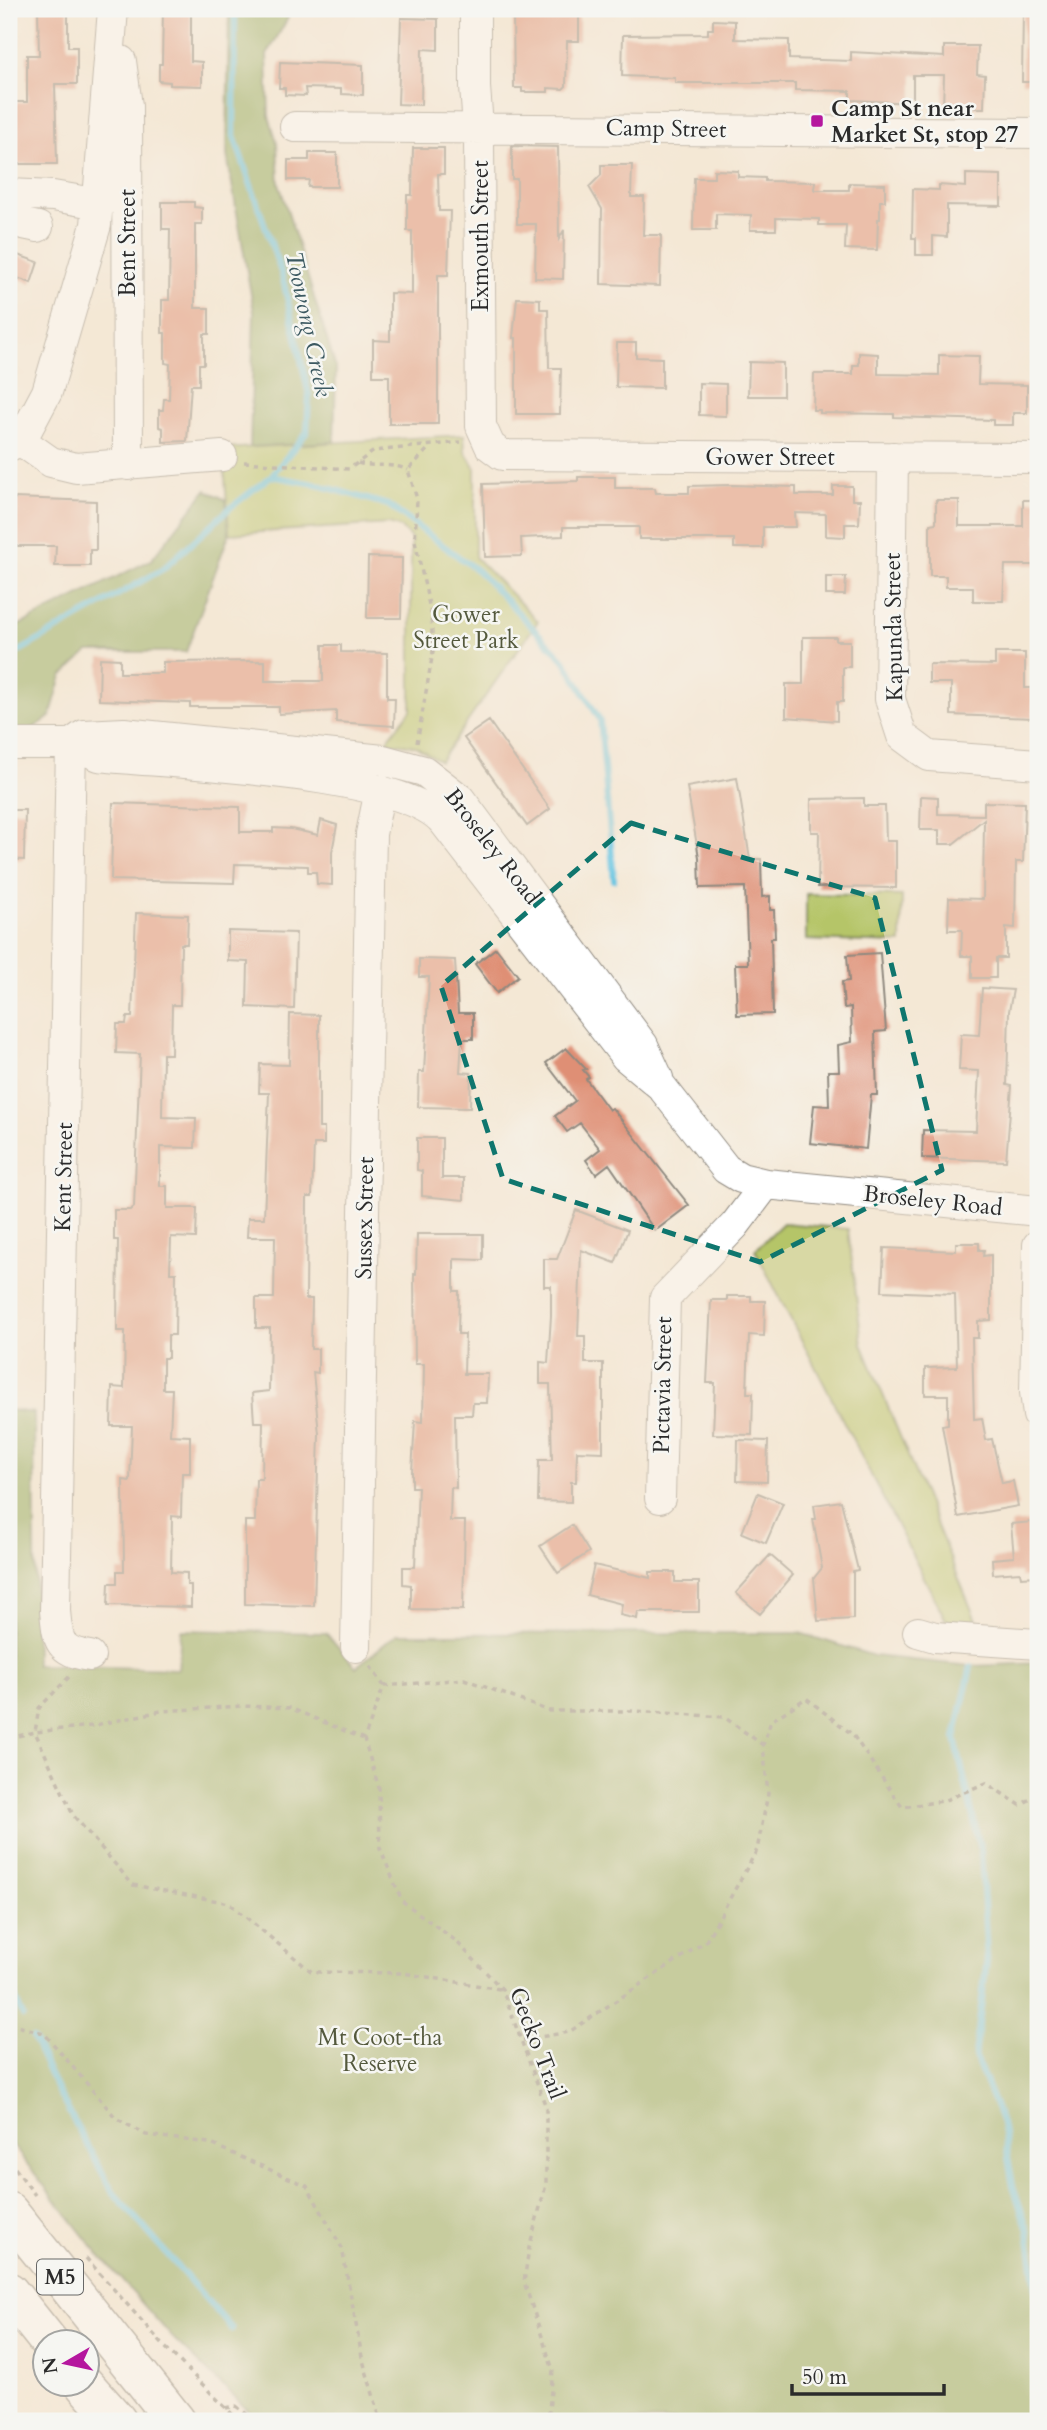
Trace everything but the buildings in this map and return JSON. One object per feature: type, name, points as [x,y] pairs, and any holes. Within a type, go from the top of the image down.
[{"type":"highway","name":"M5","points":[[25,2208],[176,2421]]},
{"type":"highway","name":"M5","points":[[9,2292],[37,2328]]},
{"type":"highway","points":[[96,2398],[117,2421]]},
{"type":"street","name":"Exmouth Street","points":[[475,9],[481,426],[490,446],[502,455]]},
{"type":"street","name":"Bent Street","points":[[15,444],[47,392],[94,235],[100,204],[113,16]]},
{"type":"street","name":"Bent Street","points":[[113,16],[125,77],[127,106],[128,465]]},
{"type":"street","name":"Camp Street","points":[[295,127],[1038,133]]},
{"type":"street","points":[[9,194],[43,195],[100,204]]},
{"type":"street","points":[[9,221],[38,227]]},
{"type":"street","points":[[15,444],[67,467],[99,468],[222,456]]},
{"type":"street","name":"Gower Street","points":[[502,455],[1038,458]]},
{"type":"street","name":"Kapunda Street","points":[[894,457],[890,699],[902,736],[929,757],[1038,764]]},
{"type":"street","name":"Broseley Road","points":[[71,744],[77,737],[92,734],[135,733],[383,760],[413,766],[438,779],[469,810],[643,1045],[661,1086]]},
{"type":"street","name":"Broseley Road","points":[[9,744],[71,744],[99,756],[344,781],[419,804],[439,815],[626,1057],[661,1086],[726,1169],[741,1178],[766,1184],[1038,1211]]},
{"type":"street","name":"Kent Street","points":[[71,744],[55,1611],[58,1640],[70,1653],[90,1656]]},
{"type":"street","name":"Sussex Street","points":[[356,1647],[371,834],[380,790]]},
{"type":"street","name":"Pictavia Street","points":[[660,1498],[665,1298],[739,1221],[766,1184]]},
{"type":"street","points":[[1038,1245],[1035,1392],[1038,1415]]},
{"type":"street","points":[[918,1632],[943,1638],[1038,1644]]},
{"type":"path","points":[[269,462],[298,467],[349,469],[374,451],[466,441]]},
{"type":"path","points":[[408,470],[430,447]]},
{"type":"path","points":[[358,463],[368,466],[399,466],[408,470],[417,499],[415,541],[431,614],[433,652],[413,766]]},
{"type":"path","points":[[356,1647],[384,1686]]},
{"type":"path","points":[[90,1656],[39,1707],[35,1732],[73,1815],[133,1885],[229,1903],[312,1972],[403,1973],[502,1989]]},
{"type":"path","points":[[384,1686],[464,1679],[549,1711],[634,1711],[724,1717],[762,1745]]},
{"type":"path","points":[[9,1738],[35,1732],[91,1726],[161,1711],[242,1706],[290,1708],[364,1739],[384,1686]]},
{"type":"path","points":[[523,2040],[569,2032],[706,1941],[757,1850],[768,1794],[762,1745],[771,1721],[806,1698],[853,1735],[902,1807],[943,1801],[986,1783],[1020,1805],[1038,1795]]},
{"type":"path","name":"Gecko Trail","points":[[364,1739],[379,1788],[380,1848],[402,1901],[456,1941],[502,1989],[546,2107],[546,2185],[529,2248],[524,2282],[553,2370],[548,2421]]},
{"type":"path","points":[[9,2024],[44,2033],[116,2118],[146,2135],[209,2143],[307,2186],[342,2248],[362,2357],[380,2421]]},
{"type":"path","points":[[9,2160],[25,2208]]},
{"type":"path","points":[[81,2252],[164,2347],[239,2421]]},
{"type":"path","points":[[226,2408],[236,2406],[256,2421]]},
{"type":"highlighted area","points":[[631,823],[875,898],[942,1170],[760,1262],[503,1179],[441,986]]},
{"type":"green space","points":[[229,9],[288,9],[288,18],[267,55],[269,116],[277,142],[279,183],[336,369],[334,442],[250,447],[254,312],[227,155]]},
{"type":"green space","name":"Gower Street Park","points":[[464,435],[465,451],[475,468],[475,557],[538,621],[440,761],[415,746],[386,742],[411,710],[411,538],[401,528],[389,524],[229,534],[223,449]]},
{"type":"green space","points":[[206,490],[226,500],[229,534],[186,652],[88,652],[62,676],[50,717],[9,744],[9,630],[151,560]]},
{"type":"green space","points":[[806,894],[902,896],[901,943],[806,940]]},
{"type":"green space","points":[[783,1223],[848,1229],[862,1344],[980,1630],[951,1630],[755,1250]]},
{"type":"green space","name":"Mt Coot-tha Reserve","points":[[9,1410],[34,1413],[36,1665],[178,1669],[181,1630],[326,1633],[356,1667],[397,1634],[800,1633],[874,1656],[971,1666],[1038,1663],[1038,2421],[259,2421],[172,2337],[94,2249],[9,2141]]},
{"type":"waterway","name":"Toowong Creek","points":[[9,657],[163,569],[230,508],[271,476],[307,432],[309,395],[282,275],[234,136],[235,9]]},
{"type":"waterway","name":"Toowong Creek","points":[[271,476],[315,484],[388,505],[478,571],[564,660],[600,720],[614,880]]},
{"type":"waterway","name":"Toowong Creek","points":[[971,1666],[955,1738],[981,1852],[987,1959],[975,2056],[1002,2123],[1013,2186],[1028,2230],[1038,2301]]},
{"type":"waterway","points":[[9,1985],[23,2016]]},
{"type":"waterway","points":[[33,2038],[57,2090],[113,2192],[232,2329]]},
{"type":"place","name":"Camp St near Market St, stop 27","points":[[817,121]]}]
